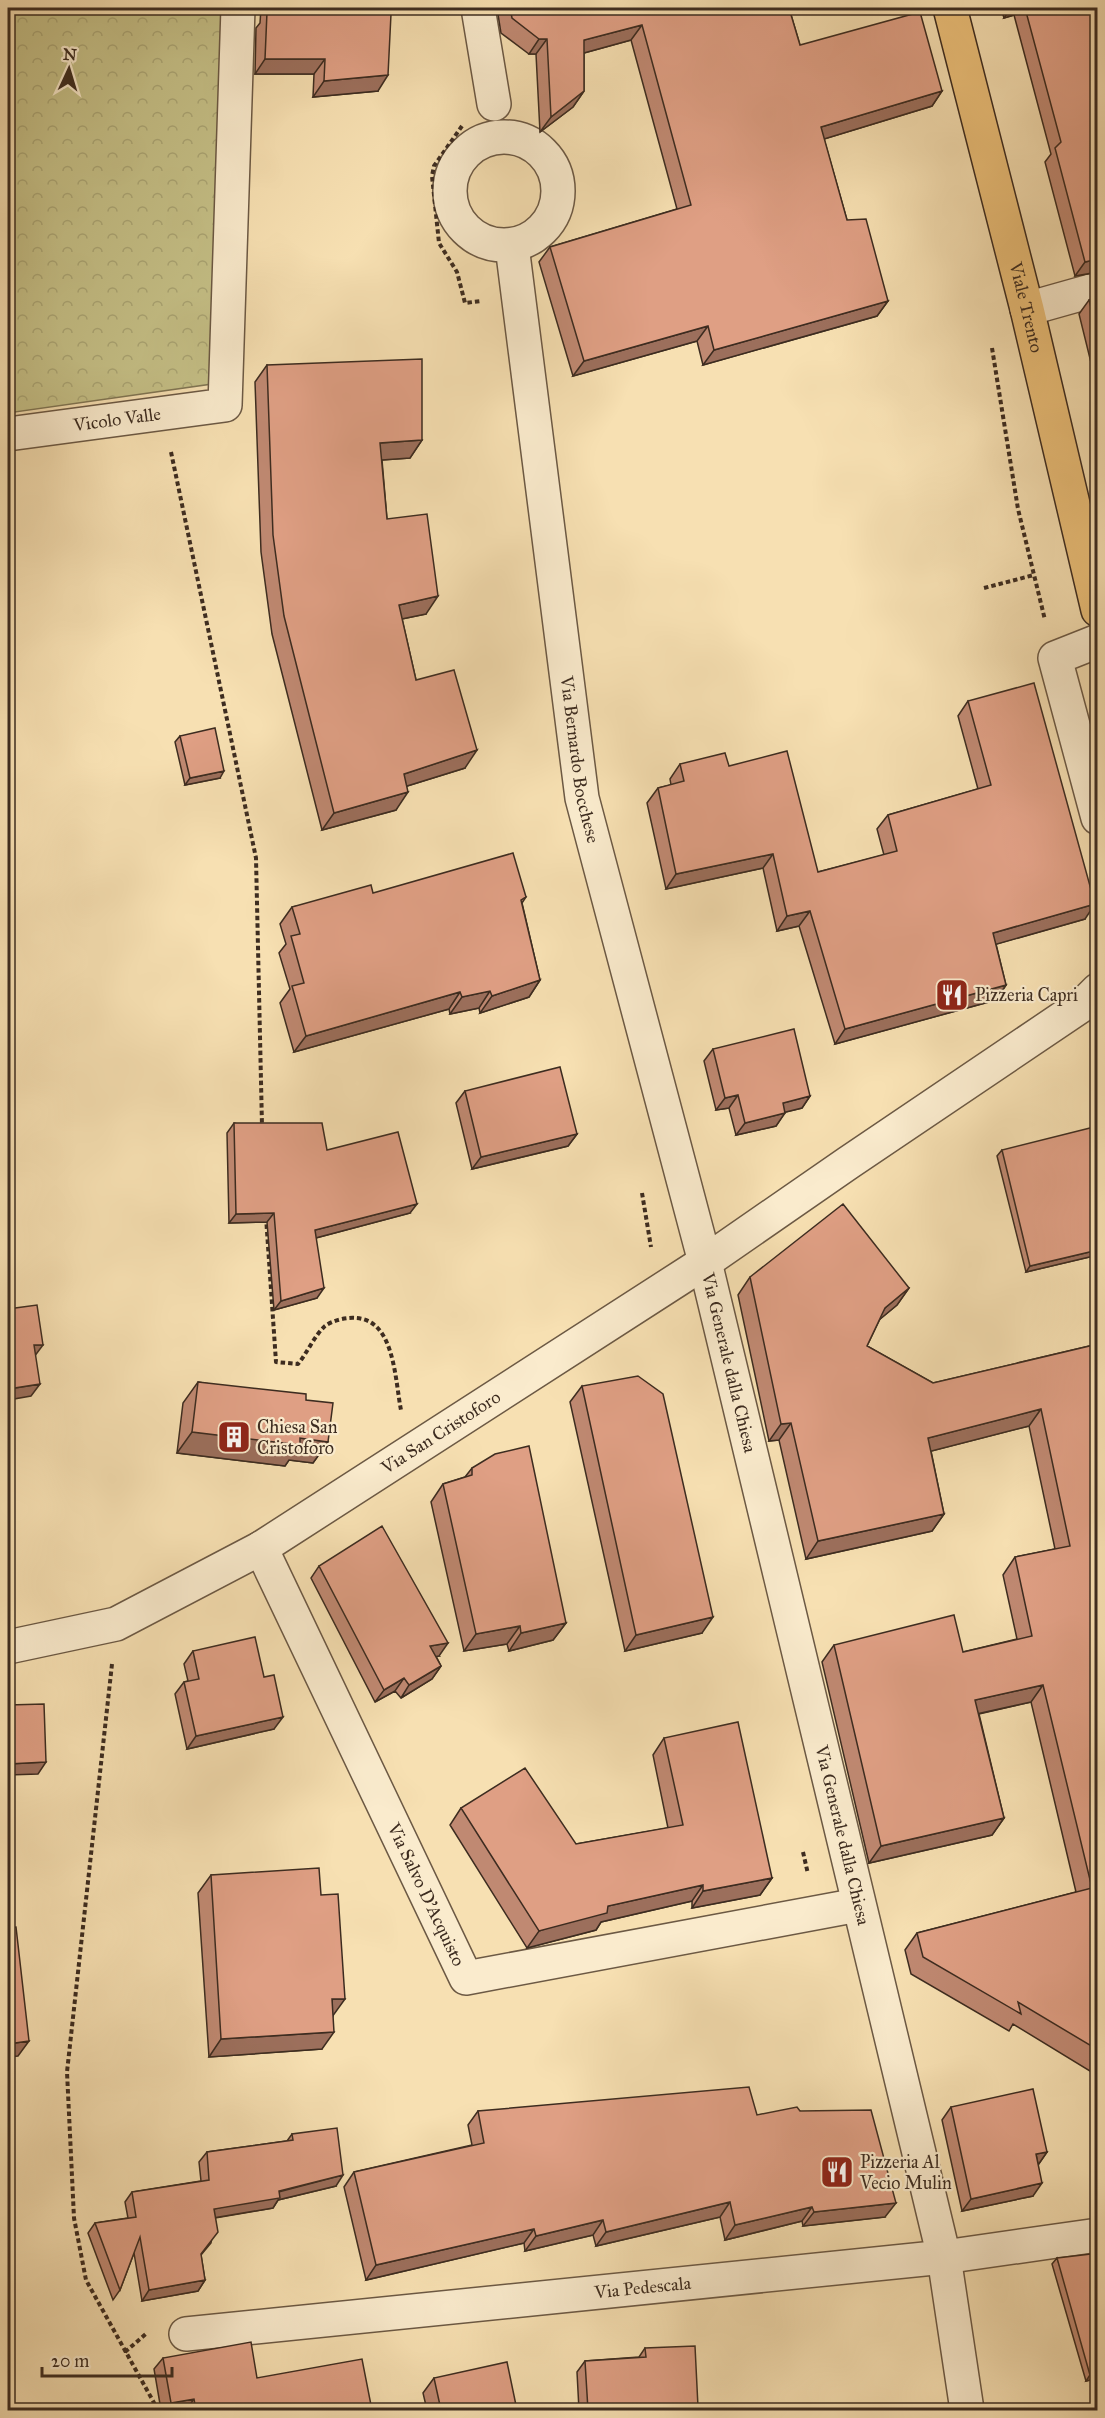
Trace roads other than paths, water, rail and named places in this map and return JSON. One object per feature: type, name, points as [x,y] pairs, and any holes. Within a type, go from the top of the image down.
[{"type":"main road","name":"Viale Trento","points":[[950,8],[1027,309],[1098,610]]},
{"type":"street","name":"Vicolo Valle","points":[[8,434],[225,405],[238,8]]},
{"type":"street","points":[[478,8],[494,104]]},
{"type":"street","name":"Via Bernardo Bocchese","points":[[512,246],[582,798],[705,1262]]},
{"type":"street","points":[[1027,309],[1098,290]]},
{"type":"street","points":[[1098,640],[1055,658],[1098,818]]},
{"type":"street","name":"Via San Cristoforo","points":[[8,1647],[116,1624],[261,1548],[705,1262],[1093,999]]},
{"type":"street","name":"Via Generale dalla Chiesa","points":[[705,1262],[944,2257],[967,2410]]},
{"type":"street","name":"Via Salvo D'Acquisto","points":[[261,1548],[466,1978],[858,1905]]},
{"type":"street","name":"Via Pedescala","points":[[186,2334],[944,2257],[1098,2235]]},
{"type":"place","name":"Pizzeria Capri","points":[[952,995]]},
{"type":"place","name":"Chiesa San Cristoforo","points":[[234,1437]]},
{"type":"place","name":"Pizzeria Al Vecio Mulin","points":[[837,2172]]}]
